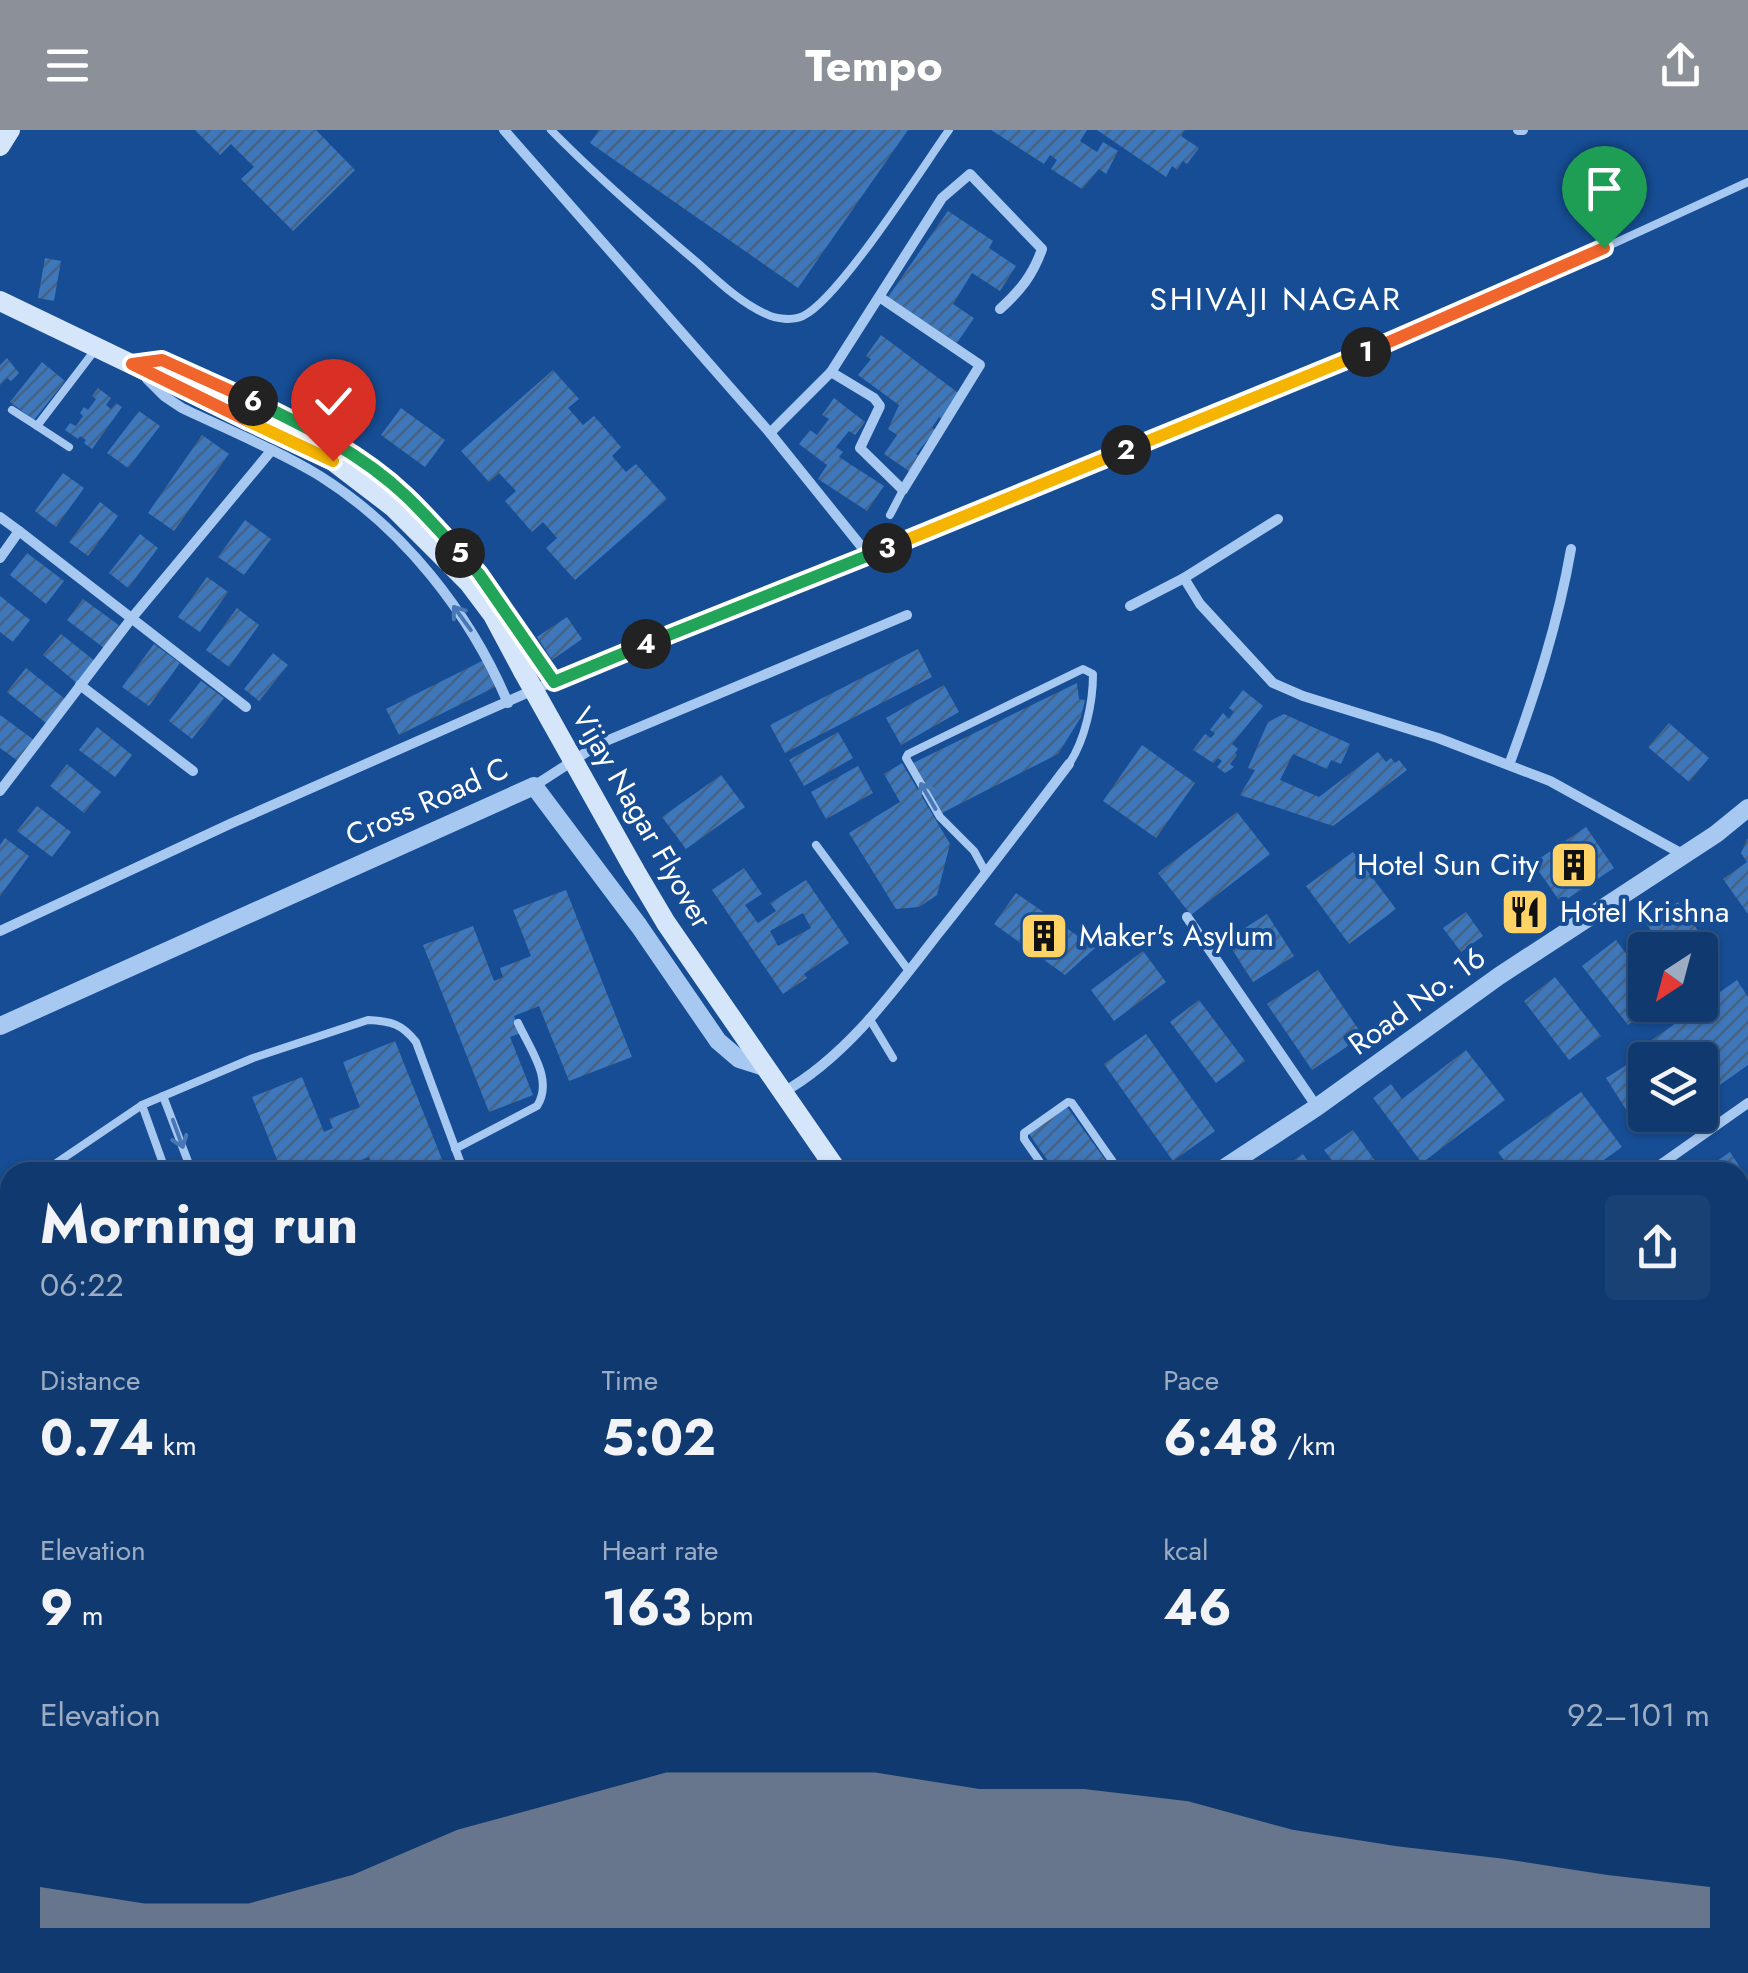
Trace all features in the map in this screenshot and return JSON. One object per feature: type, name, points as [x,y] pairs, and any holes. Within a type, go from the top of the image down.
[{"type":"main road","points":[[0,146],[10,130]]},
{"type":"main road","name":"Vijay Nagar Flyover","points":[[0,301],[333,461],[393,506],[468,583],[493,615],[666,924],[764,1067]]},
{"type":"main road","name":"Cross Road C","points":[[764,1067],[831,1162]]},
{"type":"street","points":[[504,130],[770,432],[869,556]]},
{"type":"street","points":[[770,432],[832,372],[942,198],[970,174],[1042,249],[1036,268],[1000,309]]},
{"type":"street","points":[[832,372],[874,398],[880,406],[860,448],[903,490],[980,365],[881,298]]},
{"type":"street","points":[[132,364],[162,360],[194,372],[294,420],[372,467],[406,496],[479,574],[554,682]]},
{"type":"street","points":[[132,364],[182,408],[319,476],[354,500],[419,562],[468,624],[508,703]]},
{"type":"street","points":[[0,931],[232,823],[554,682],[1195,422]]},
{"type":"street","points":[[0,791],[130,619],[271,451]]},
{"type":"street","points":[[0,516],[246,707]]},
{"type":"street","points":[[1130,606],[1184,578],[1278,519]]},
{"type":"street","points":[[0,558],[20,531]]},
{"type":"street","points":[[1508,765],[1562,600],[1570,549]]},
{"type":"street","points":[[1184,578],[1200,604],[1273,683],[1438,738],[1550,781],[1684,855]]},
{"type":"street","points":[[534,786],[599,744],[907,615]]},
{"type":"street","points":[[80,686],[193,771]]},
{"type":"street","points":[[781,1093],[816,1070],[869,1018],[1069,764]]},
{"type":"street","name":"Cross Road C","points":[[0,1026],[534,786],[639,926],[718,1042],[739,1060],[764,1067]]},
{"type":"street","name":"Road No. 16","points":[[1240,1162],[1499,976],[1684,855],[1748,808]]},
{"type":"street","points":[[1187,917],[1317,1107]]},
{"type":"street","points":[[1664,1162],[1748,1103]]},
{"type":"lane","points":[[558,132],[635,211],[739,298],[785,319],[802,318],[822,302],[854,264],[949,130]]},
{"type":"lane","points":[[1195,422],[1488,301],[1748,182]]},
{"type":"lane","points":[[37,426],[98,347]]},
{"type":"lane","points":[[12,410],[69,447]]},
{"type":"lane","points":[[890,515],[903,490]]},
{"type":"lane","points":[[986,873],[974,850],[940,817],[906,758],[908,754],[1083,669],[1089,670],[1094,674],[1093,693],[1076,753],[1069,764]]},
{"type":"lane","points":[[816,845],[909,971]]},
{"type":"lane","points":[[869,1018],[893,1058]]},
{"type":"lane","points":[[58,1162],[142,1105],[270,1053],[368,1020],[403,1026],[416,1042],[460,1162]]},
{"type":"lane","points":[[455,1149],[537,1106],[543,1096],[545,1083],[518,1022]]},
{"type":"lane","points":[[164,1096],[188,1162]]},
{"type":"lane","points":[[1040,1162],[1024,1133],[1068,1102],[1113,1162]]},
{"type":"lane","points":[[142,1105],[162,1162]]},
{"type":"building","points":[[195,130],[316,130],[355,170],[293,231],[241,179],[254,167],[231,144],[220,155]]},
{"type":"building","points":[[599,130],[908,130],[798,288],[590,143]]},
{"type":"building","points":[[991,130],[1087,130],[1080,141],[1097,152],[1103,142],[1118,151],[1106,174],[1099,169],[1082,189],[1051,169],[1057,160],[1050,155],[1044,164]]},
{"type":"building","points":[[1097,130],[1185,130],[1181,136],[1199,148],[1187,164],[1183,161],[1177,170],[1172,166],[1166,177]]},
{"type":"building","points":[[948,211],[993,241],[989,248],[1016,266],[1000,291],[972,273],[953,304],[974,318],[957,343],[888,297]]},
{"type":"building","points":[[45,258],[61,261],[54,301],[38,298]]},
{"type":"building","points":[[881,335],[961,395],[950,405],[944,421],[939,417],[932,428],[936,430],[916,454],[919,456],[909,471],[884,454],[897,435],[888,429],[899,405],[858,375],[871,359],[866,356]]},
{"type":"building","points":[[7,358],[19,373],[0,385],[0,365]]},
{"type":"building","points":[[42,362],[65,381],[34,420],[10,402]]},
{"type":"building","points":[[553,370],[579,399],[568,408],[583,425],[594,416],[621,447],[612,456],[626,472],[636,464],[667,499],[575,580],[546,548],[557,538],[543,522],[532,532],[505,501],[516,491],[499,473],[489,482],[461,451]]},
{"type":"building","points":[[98,388],[111,398],[106,405],[111,409],[116,403],[122,407],[92,449],[84,443],[86,440],[65,430],[70,423],[76,426],[84,407],[88,410],[96,399],[92,396]]},
{"type":"building","points":[[834,398],[865,422],[855,435],[849,431],[836,447],[843,452],[839,457],[884,486],[867,511],[818,479],[827,465],[799,444],[810,430],[817,435],[829,419],[822,415]]},
{"type":"building","points":[[401,408],[445,440],[425,467],[381,435]]},
{"type":"building","points":[[139,411],[160,426],[128,468],[107,453]]},
{"type":"building","points":[[202,435],[229,454],[174,531],[148,513]]},
{"type":"building","points":[[63,473],[84,488],[56,527],[35,511]]},
{"type":"building","points":[[100,502],[118,516],[88,556],[69,542]]},
{"type":"building","points":[[245,520],[271,539],[244,575],[218,557]]},
{"type":"building","points":[[140,534],[158,548],[128,588],[109,573]]},
{"type":"building","points":[[27,553],[64,581],[46,604],[10,575]]},
{"type":"building","points":[[207,577],[228,592],[200,632],[178,617]]},
{"type":"building","points":[[0,596],[30,620],[13,642],[0,632]]},
{"type":"building","points":[[83,599],[120,626],[104,648],[67,620]]},
{"type":"building","points":[[237,608],[259,625],[229,667],[206,650]]},
{"type":"building","points":[[567,617],[582,639],[552,660],[537,637]]},
{"type":"building","points":[[61,634],[96,662],[78,684],[43,655]]},
{"type":"building","points":[[154,644],[180,663],[149,706],[122,687]]},
{"type":"building","points":[[918,649],[932,677],[785,753],[770,725]]},
{"type":"building","points":[[273,653],[288,665],[259,701],[244,689]]},
{"type":"building","points":[[484,660],[497,686],[399,735],[386,709]]},
{"type":"building","points":[[26,668],[65,699],[46,723],[7,692]]},
{"type":"building","points":[[201,681],[224,698],[192,739],[169,721]]},
{"type":"building","points":[[1077,683],[1079,699],[1085,700],[1081,717],[1058,754],[940,814],[911,764]]},
{"type":"building","points":[[944,685],[959,712],[901,745],[886,718]]},
{"type":"building","points":[[1243,690],[1263,706],[1232,744],[1238,749],[1237,755],[1230,764],[1234,767],[1225,773],[1217,767],[1222,761],[1218,758],[1213,763],[1193,750],[1205,734],[1211,738],[1215,733],[1210,730],[1223,713],[1229,719],[1234,712],[1229,708]]},
{"type":"building","points":[[1284,714],[1350,744],[1341,764],[1331,760],[1327,769],[1293,754],[1280,780],[1319,797],[1378,752],[1386,762],[1391,758],[1395,763],[1399,760],[1407,770],[1333,826],[1240,795],[1255,770],[1248,768],[1268,722]]},
{"type":"building","points":[[0,715],[34,740],[18,761],[0,748]]},
{"type":"building","points":[[1669,723],[1709,758],[1689,782],[1648,747]]},
{"type":"building","points":[[97,727],[132,755],[115,777],[79,750]]},
{"type":"building","points":[[838,732],[853,758],[804,786],[789,760]]},
{"type":"building","points":[[1142,745],[1195,783],[1156,838],[1103,801]]},
{"type":"building","points":[[902,763],[950,844],[937,895],[919,907],[896,909],[849,833],[900,802],[884,774]]},
{"type":"building","points":[[67,764],[101,792],[84,813],[50,786]]},
{"type":"building","points":[[858,766],[873,793],[826,819],[811,792]]},
{"type":"building","points":[[721,775],[745,807],[686,849],[662,817]]},
{"type":"building","points":[[37,806],[71,832],[52,857],[17,831]]},
{"type":"building","points":[[1237,812],[1270,854],[1191,915],[1158,873]]},
{"type":"building","name":"Hotel Sun City","points":[[1586,827],[1614,868],[1561,903],[1533,863]]},
{"type":"building","points":[[5,838],[29,856],[0,896],[0,845]]},
{"type":"building","points":[[1748,838],[1748,914],[1723,879],[1747,862],[1741,853]]},
{"type":"building","points":[[1353,852],[1396,909],[1349,944],[1306,886]]},
{"type":"building","points":[[744,868],[762,894],[745,905],[758,923],[776,911],[770,903],[806,880],[849,943],[783,994],[712,890]],"holes":[[[803,913],[811,928],[778,946],[770,931]]]},
{"type":"building","points":[[566,890],[632,1057],[569,1081],[539,1006],[514,1016],[521,1033],[510,1037],[533,1095],[489,1112],[423,945],[473,926],[494,981],[503,977],[500,968],[531,956],[513,910]]},
{"type":"building","name":"Maker's Asylum","points":[[1016,893],[1095,948],[1065,975],[994,924]]},
{"type":"building","points":[[1678,902],[1699,932],[1652,932],[1646,923]]},
{"type":"building","points":[[1466,912],[1483,936],[1461,952],[1443,928]]},
{"type":"building","points":[[1267,914],[1294,956],[1253,982],[1226,940]]},
{"type":"building","points":[[1616,940],[1628,956],[1628,1022],[1632,1022],[1628,1025],[1582,966]]},
{"type":"building","points":[[1143,951],[1166,982],[1114,1021],[1091,990]]},
{"type":"building","points":[[1318,970],[1363,1036],[1312,1070],[1267,1004]]},
{"type":"building","points":[[1555,977],[1601,1036],[1569,1060],[1524,1001]]},
{"type":"building","points":[[1737,980],[1748,997],[1748,1065],[1718,1086],[1718,1042],[1649,1042],[1677,1022],[1718,1022],[1718,993]]},
{"type":"building","points":[[1199,1000],[1245,1061],[1216,1083],[1170,1022]]},
{"type":"building","points":[[1146,1034],[1215,1131],[1173,1161],[1104,1064]]},
{"type":"building","points":[[395,1041],[443,1162],[371,1162],[369,1157],[356,1162],[278,1162],[252,1097],[302,1077],[324,1132],[333,1128],[329,1119],[360,1107],[343,1062]]},
{"type":"building","points":[[1466,1050],[1505,1100],[1421,1162],[1373,1098],[1391,1084],[1402,1099]]},
{"type":"building","points":[[1628,1064],[1628,1113],[1606,1078]]},
{"type":"building","points":[[1581,1092],[1622,1147],[1601,1162],[1506,1162],[1498,1152]]},
{"type":"building","points":[[1067,1107],[1107,1162],[1049,1162],[1029,1134]]},
{"type":"building","points":[[1353,1130],[1376,1162],[1333,1162],[1324,1150]]},
{"type":"building","points":[[1730,1152],[1737,1162],[1716,1162]]},
{"type":"building","points":[[1303,1154],[1309,1162],[1291,1162]]},
{"type":"place","name":"Hotel Sun City","points":[[1574,865]]},
{"type":"place","name":"Hotel Krishna","points":[[1525,912]]},
{"type":"place","name":"Maker's Asylum","points":[[1044,936]]},
{"type":"district","name":"SHIVAJI NAGAR","points":[[1276,299]]},
{"type":"route","points":[[333,461],[132,364],[162,360],[194,372],[294,420],[372,467],[406,496],[479,574],[554,682],[828,574],[1390,342],[1604,248]]}]
